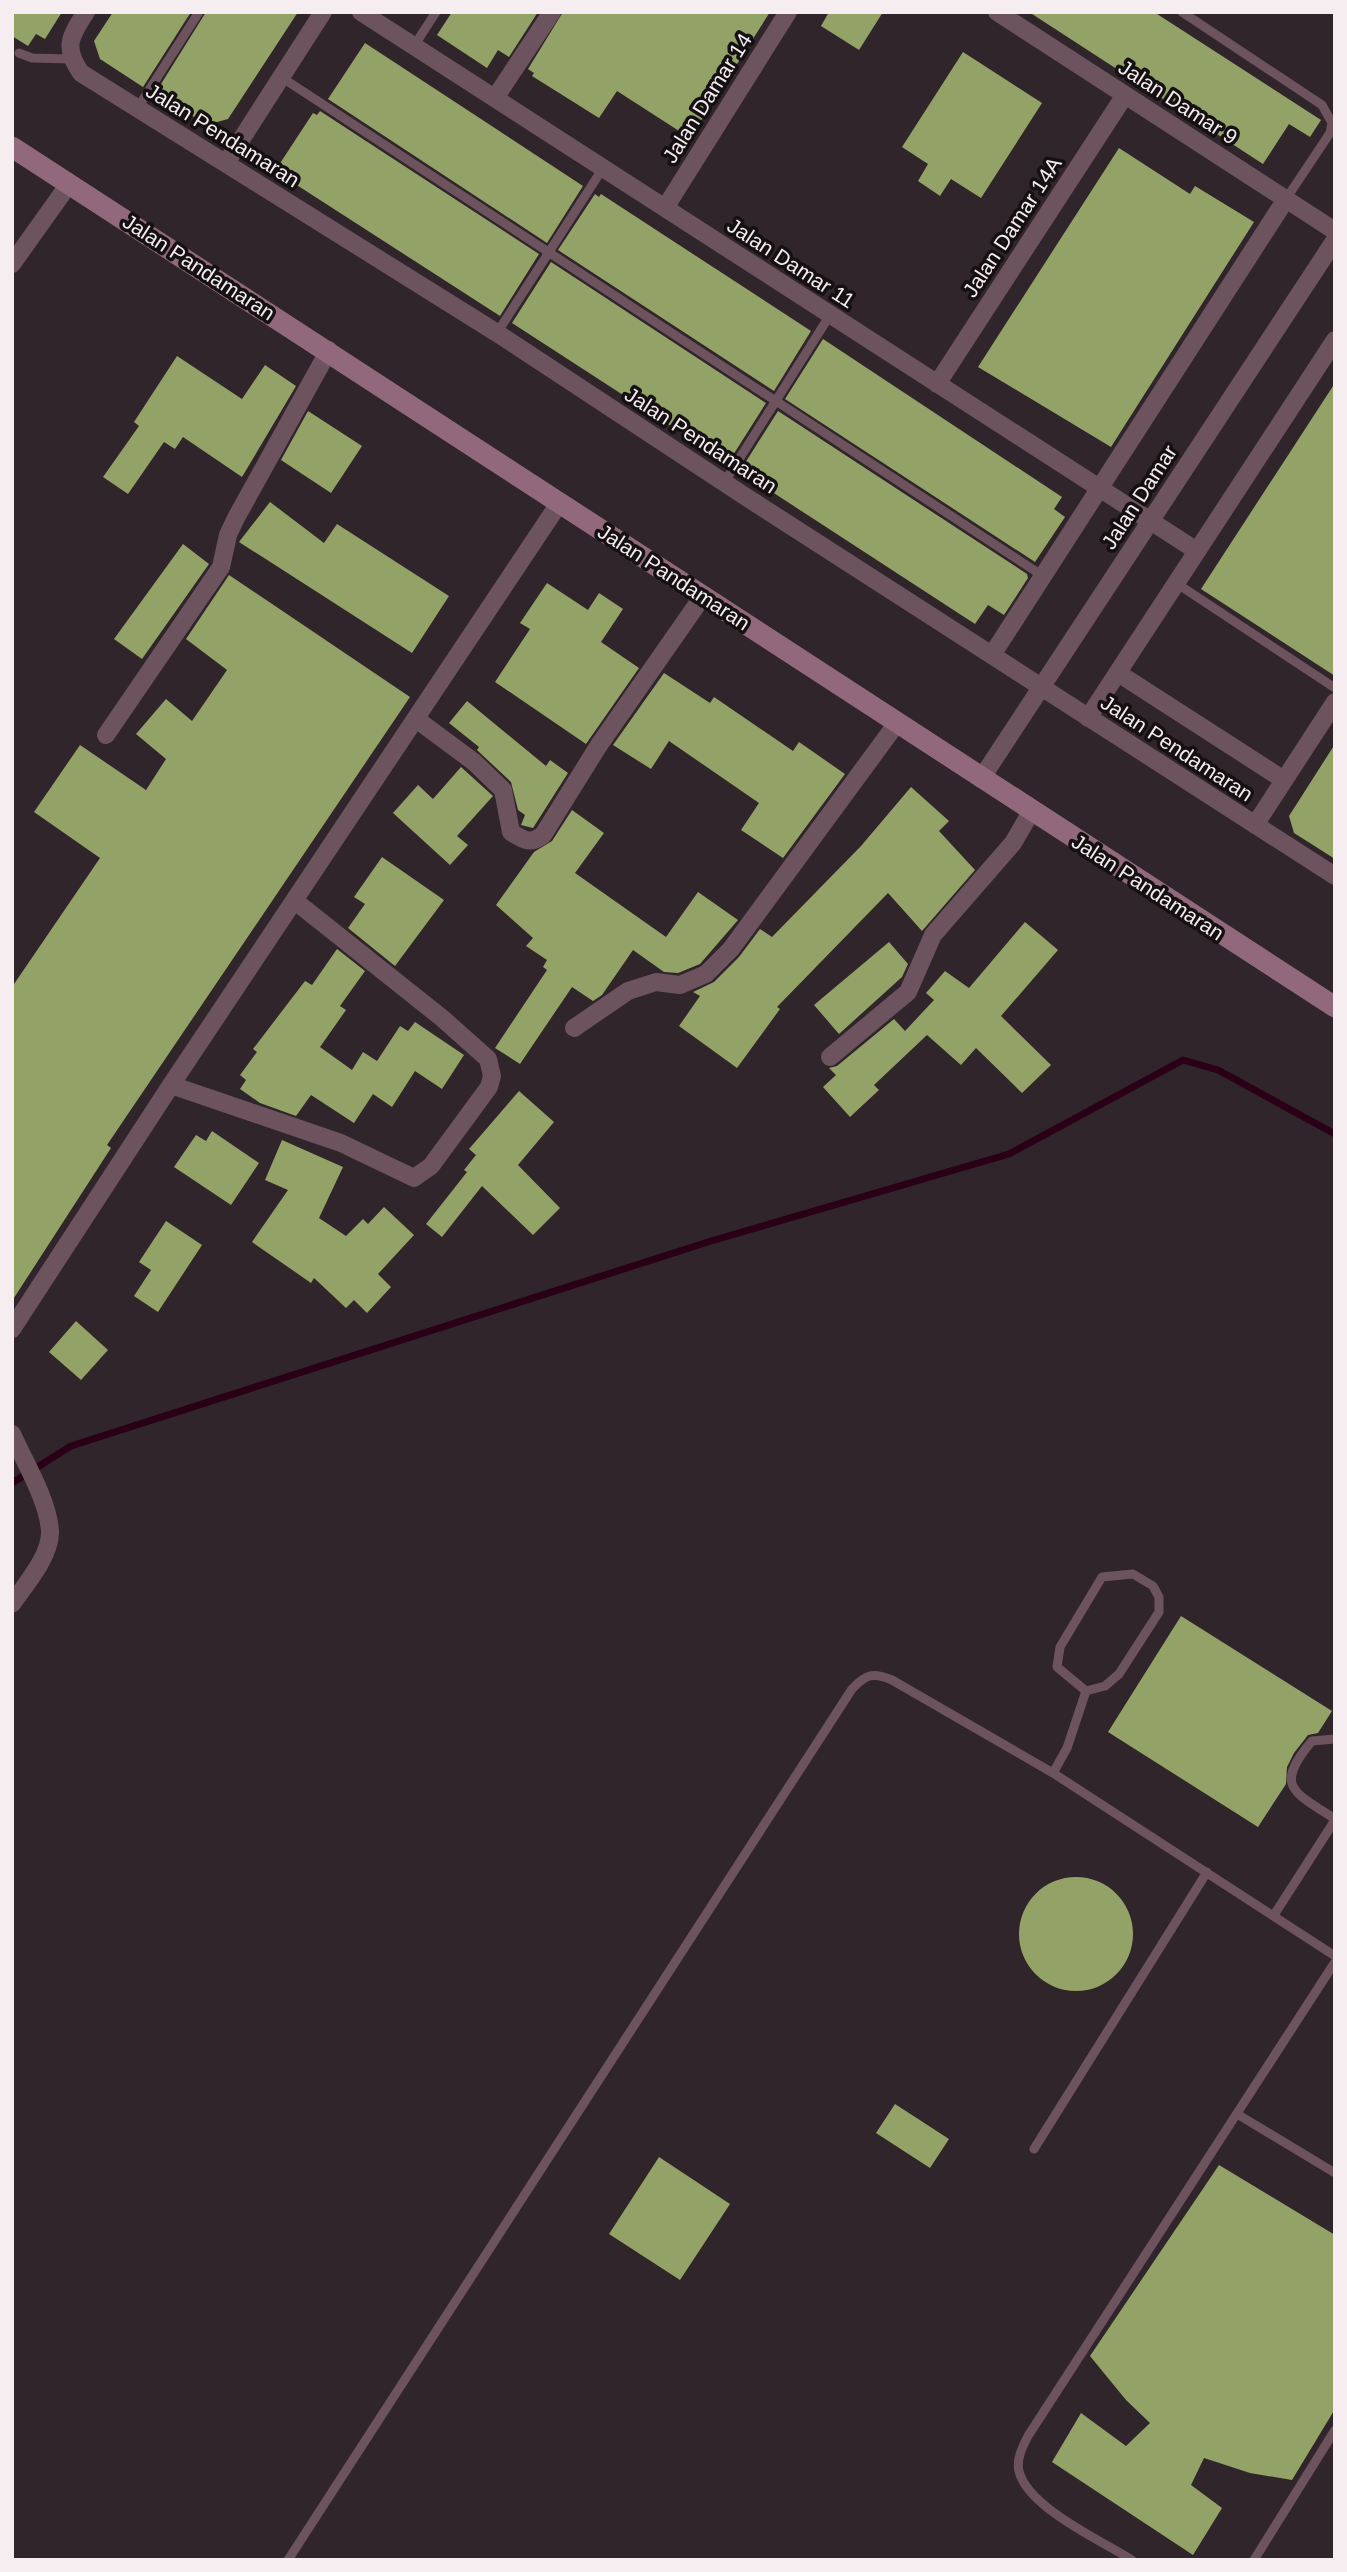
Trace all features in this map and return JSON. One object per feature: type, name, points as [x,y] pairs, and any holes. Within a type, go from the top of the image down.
[{"type":"main road","name":"Jalan Pandamaran","points":[[12,147],[561,502],[1031,812],[1335,1007]]},
{"type":"street","points":[[71,59],[71,39],[86,12]]},
{"type":"street","points":[[226,163],[323,12]]},
{"type":"street","name":"Jalan Damar 11","points":[[361,12],[1197,551]]},
{"type":"street","points":[[495,98],[552,12]]},
{"type":"street","name":"Jalan Damar 14","points":[[665,208],[788,12]]},
{"type":"street","name":"Jalan Damar 9","points":[[997,12],[1335,231]]},
{"type":"street","name":"Jalan Pendamaran","points":[[71,59],[81,73],[497,333],[724,483],[1335,876]]},
{"type":"street","name":"Jalan Damar 14A","points":[[937,384],[1125,95]]},
{"type":"street","points":[[12,264],[69,184]]},
{"type":"street","name":"Jalan Damar","points":[[992,655],[1286,199]]},
{"type":"street","name":"Jalan Damar","points":[[981,779],[1335,240]]},
{"type":"street","points":[[1088,718],[1335,340]]},
{"type":"street","points":[[106,734],[221,566],[236,517],[328,351]]},
{"type":"street","points":[[12,1329],[171,1085],[561,502]]},
{"type":"street","points":[[416,719],[474,762],[503,790],[511,832],[525,841],[535,841],[543,835],[599,745],[703,596]]},
{"type":"street","points":[[1118,673],[1284,780]]},
{"type":"street","points":[[1255,825],[1335,702]]},
{"type":"street","points":[[574,1028],[628,991],[656,982],[680,985],[706,974],[730,949],[897,723]]},
{"type":"street","points":[[830,1057],[908,992],[933,935],[1013,843],[1031,812]]},
{"type":"street","points":[[171,1085],[341,1143],[414,1178],[432,1166],[489,1087],[492,1076],[488,1059],[442,1018],[295,901]]},
{"type":"street","points":[[12,1434],[42,1504],[50,1532],[46,1550],[12,1604]]},
{"type":"lane","points":[[137,109],[200,12]]},
{"type":"lane","points":[[414,46],[436,12]]},
{"type":"lane","points":[[1182,12],[1322,105],[1329,114],[1330,133],[1286,199]]},
{"type":"lane","points":[[19,53],[32,58],[71,59]]},
{"type":"lane","points":[[281,77],[1043,576]]},
{"type":"lane","points":[[497,333],[603,168]]},
{"type":"lane","points":[[724,483],[830,315]]},
{"type":"lane","points":[[1176,583],[1335,688]]},
{"type":"lane","points":[[1133,1574],[1153,1586],[1159,1597],[1159,1612],[1119,1674],[1105,1686],[1086,1691],[1057,1667],[1060,1647],[1102,1577],[1133,1574]]},
{"type":"lane","points":[[288,2560],[852,1689],[864,1677],[876,1673],[1053,1773],[1335,1956]]},
{"type":"lane","points":[[1053,1773],[1067,1748],[1086,1691]]},
{"type":"lane","points":[[1274,1915],[1335,1820],[1297,1793],[1290,1778],[1290,1770],[1312,1741],[1335,1739]]},
{"type":"lane","points":[[1034,2148],[1207,1872]]},
{"type":"lane","points":[[1132,2560],[1034,2496],[1018,2469],[1020,2455],[1028,2436],[1335,1962]]},
{"type":"lane","points":[[1237,2114],[1335,2173]]},
{"type":"lane","points":[[1254,2560],[1335,2430]]},
{"type":"building","points":[[12,12],[62,12],[45,39],[36,34],[28,46],[12,36]]},
{"type":"building","points":[[113,12],[191,12],[143,87],[100,59],[94,41]]},
{"type":"building","points":[[206,12],[298,12],[228,119],[206,125],[156,92]]},
{"type":"building","points":[[452,12],[538,12],[509,57],[498,50],[487,68],[437,35]]},
{"type":"building","points":[[563,12],[770,12],[690,138],[617,91],[599,118],[532,76],[534,73],[528,69]]},
{"type":"building","points":[[829,12],[883,12],[859,50],[821,26]]},
{"type":"building","points":[[1029,12],[1154,12],[1321,120],[1310,137],[1289,124],[1263,164]]},
{"type":"building","points":[[365,43],[583,186],[547,243],[328,99]]},
{"type":"building","points":[[963,52],[1042,103],[981,198],[951,179],[940,196],[918,181],[928,164],[902,147]]},
{"type":"building","points":[[320,111],[539,254],[500,316],[275,171],[313,113],[317,115]]},
{"type":"building","points":[[1119,148],[1190,194],[1195,186],[1254,222],[1111,447],[978,367]]},
{"type":"building","points":[[595,194],[599,197],[601,194],[811,331],[774,391],[558,250]]},
{"type":"building","points":[[551,262],[766,403],[728,463],[512,323]]},
{"type":"building","points":[[823,339],[1062,497],[1054,509],[1065,517],[1035,562],[785,399]]},
{"type":"building","points":[[177,356],[242,399],[265,365],[296,386],[242,477],[183,437],[175,449],[164,442],[128,494],[103,477],[139,426],[134,422]]},
{"type":"building","points":[[1335,383],[1335,676],[1201,589]]},
{"type":"building","points":[[308,411],[362,446],[331,493],[281,460]]},
{"type":"building","points":[[778,411],[1027,574],[1028,578],[1004,615],[988,605],[975,624],[740,471]]},
{"type":"building","points":[[270,502],[324,543],[337,524],[449,596],[412,653],[239,542]]},
{"type":"building","points":[[183,544],[209,564],[142,659],[114,639]]},
{"type":"building","points":[[229,575],[410,697],[107,1145],[111,1148],[12,1301],[12,987],[100,858],[34,812],[80,745],[146,790],[166,759],[136,734],[166,699],[192,721],[227,670],[186,639]]},
{"type":"building","points":[[547,583],[588,610],[599,593],[623,609],[601,642],[639,668],[586,744],[495,682],[530,629],[520,623]]},
{"type":"building","points":[[664,673],[710,703],[714,697],[793,751],[799,742],[845,774],[783,858],[741,830],[759,803],[669,741],[651,769],[613,745]]},
{"type":"building","points":[[467,701],[546,766],[550,760],[568,773],[533,828],[521,825],[525,815],[518,810],[511,782],[477,750],[479,747],[449,723]]},
{"type":"building","points":[[1335,744],[1335,859],[1294,833],[1289,816]]},
{"type":"building","points":[[461,767],[493,796],[457,836],[468,845],[450,865],[393,813],[418,785],[433,799]]},
{"type":"building","points":[[911,787],[949,821],[939,831],[975,870],[922,931],[888,893],[777,1007],[780,1009],[737,1068],[679,1026],[700,996],[693,992],[714,982],[739,957],[760,929],[772,937],[861,846]]},
{"type":"building","points":[[572,810],[604,833],[575,873],[666,937],[698,892],[738,920],[700,964],[678,973],[664,972],[633,950],[602,995],[593,1001],[572,987],[520,1064],[495,1048],[547,970],[543,967],[547,960],[526,946],[533,938],[496,905],[534,852],[552,841]]},
{"type":"building","points":[[382,857],[444,900],[395,966],[348,928],[365,904],[354,897]]},
{"type":"building","points":[[1025,922],[1058,950],[1001,1016],[1051,1065],[1022,1093],[976,1048],[961,1065],[927,1035],[874,1085],[879,1090],[850,1117],[823,1087],[836,1075],[829,1068],[837,1066],[894,1019],[905,1031],[934,1000],[926,993],[945,971],[969,988]]},
{"type":"building","points":[[889,942],[908,964],[902,977],[839,1034],[814,1005]]},
{"type":"building","points":[[337,949],[365,971],[340,1006],[346,1010],[320,1047],[352,1070],[363,1052],[377,1061],[400,1026],[408,1031],[415,1022],[464,1055],[442,1089],[415,1071],[392,1107],[373,1094],[354,1123],[311,1095],[296,1116],[260,1103],[240,1089],[246,1080],[240,1075],[257,1052],[253,1049],[305,981],[312,985]]},
{"type":"building","points":[[519,1091],[554,1122],[518,1165],[560,1208],[533,1235],[482,1186],[442,1237],[426,1224],[467,1172],[464,1170],[476,1155],[469,1149]]},
{"type":"building","points":[[212,1131],[259,1163],[231,1205],[174,1167],[196,1135],[206,1141]]},
{"type":"building","points":[[282,1140],[343,1167],[319,1218],[346,1236],[363,1219],[368,1224],[384,1207],[414,1235],[378,1274],[391,1287],[367,1313],[354,1300],[346,1308],[314,1278],[311,1283],[252,1242],[288,1190],[265,1180]]},
{"type":"building","points":[[166,1221],[202,1245],[158,1312],[134,1296],[151,1270],[139,1262]]},
{"type":"building","points":[[76,1321],[108,1350],[81,1380],[49,1352]]},
{"type":"building","points":[[1181,1616],[1332,1711],[1318,1733],[1308,1735],[1294,1753],[1287,1767],[1286,1784],[1258,1827],[1108,1732]]},
{"type":"building","points":[[1076,1877],[1098,1881],[1117,1893],[1129,1912],[1133,1934],[1129,1956],[1117,1975],[1098,1987],[1076,1991],[1054,1987],[1035,1975],[1023,1956],[1019,1934],[1023,1912],[1035,1893],[1054,1881]]},
{"type":"building","points":[[895,2104],[949,2139],[930,2168],[876,2133]]},
{"type":"building","points":[[659,2157],[730,2204],[680,2280],[609,2234]]},
{"type":"building","points":[[1219,2165],[1335,2235],[1335,2409],[1292,2480],[1250,2473],[1204,2458],[1191,2485],[1222,2508],[1193,2555],[1052,2462],[1081,2413],[1126,2446],[1150,2423],[1126,2400],[1090,2356]]},
{"type":"waterway","points":[[12,1483],[71,1446],[711,1241],[1009,1154],[1183,1060],[1218,1070],[1335,1134]]}]
